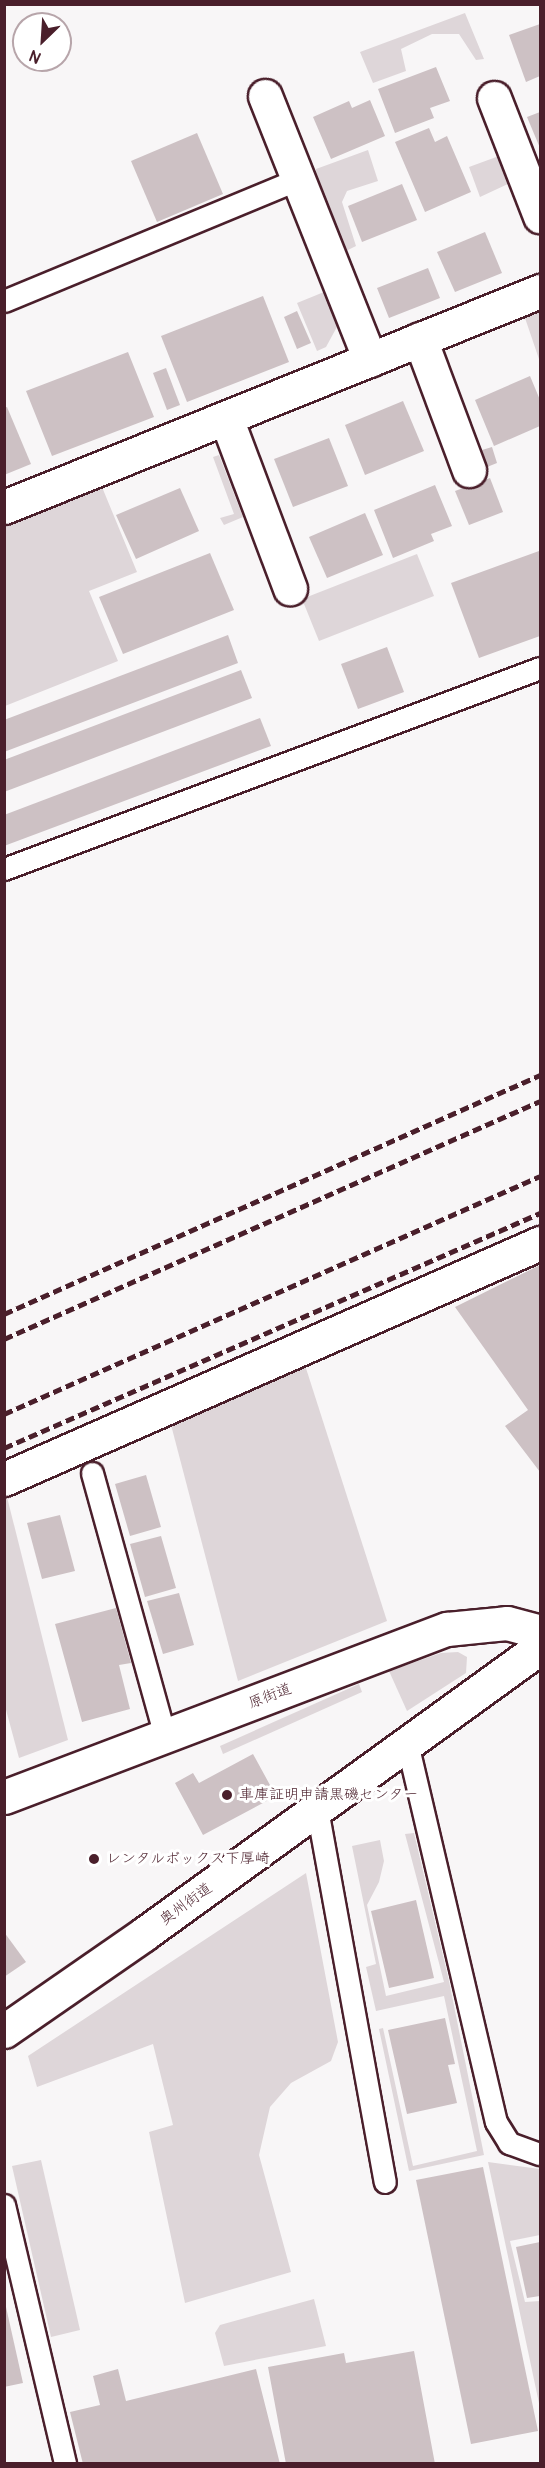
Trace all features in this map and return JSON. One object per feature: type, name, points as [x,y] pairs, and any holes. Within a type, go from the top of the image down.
[{"type":"street","points":[[265,96],[370,360]]},
{"type":"street","points":[[494,98],[540,216]]},
{"type":"street","points":[[4,507],[540,291]]},
{"type":"street","points":[[420,339],[469,470]]},
{"type":"street","points":[[226,418],[290,588]]},
{"type":"street","points":[[4,1479],[540,1243]]},
{"type":"street","name":"原街道","points":[[4,1797],[447,1629],[507,1623],[540,1632]]},
{"type":"street","name":"奥州街道","points":[[4,2031],[540,1647]]},
{"type":"lane","points":[[4,301],[298,179]]},
{"type":"lane","points":[[4,868],[540,668]]},
{"type":"lane","points":[[92,1473],[165,1736]]},
{"type":"lane","points":[[407,1743],[496,2122],[509,2143],[540,2154]]},
{"type":"lane","points":[[316,1809],[385,2182]]},
{"type":"lane","points":[[4,2205],[65,2463]]},
{"type":"shaded area","points":[[465,13],[484,59],[476,60],[459,34],[432,34],[401,49],[406,71],[373,83],[360,52]]},
{"type":"shaded area","points":[[368,150],[378,181],[347,191],[342,202],[356,246],[342,253],[317,195],[316,169]]},
{"type":"shaded area","points":[[499,156],[510,183],[480,197],[469,167]]},
{"type":"shaded area","points":[[324,292],[338,325],[326,347],[317,351],[297,303]]},
{"type":"shaded area","points":[[540,312],[540,362],[525,318]]},
{"type":"shaded area","points":[[219,455],[243,517],[224,525],[220,518],[234,514],[213,457]]},
{"type":"shaded area","points":[[102,487],[137,572],[89,591],[118,661],[5,706],[5,526]]},
{"type":"shaded area","points":[[417,554],[434,596],[319,641],[302,599]]},
{"type":"shaded area","points":[[304,1362],[387,1621],[238,1681],[170,1421]]},
{"type":"shaded area","points":[[4,1485],[68,1740],[19,1758],[5,1706]]},
{"type":"shaded area","points":[[458,1652],[467,1657],[466,1673],[407,1711],[389,1671],[441,1653]]},
{"type":"shaded area","points":[[359,1684],[362,1692],[223,1754],[220,1746]]},
{"type":"shaded area","points":[[414,1833],[449,1981],[484,2155],[409,2171],[379,2029],[383,2028],[413,2166],[477,2151],[444,1996],[376,2011],[366,1967],[376,1964],[352,1846],[380,1840],[384,1861],[379,1882],[367,1905],[386,1996],[444,1982],[405,1834]]},
{"type":"shaded area","points":[[306,1873],[338,2042],[331,2061],[291,2083],[270,2107],[259,2155],[291,2272],[185,2303],[149,2132],[173,2125],[153,2044],[37,2087],[28,2056]]},
{"type":"shaded area","points":[[41,2160],[80,2330],[51,2337],[12,2166]]},
{"type":"shaded area","points":[[488,2162],[540,2169],[540,2235],[510,2241],[525,2302],[540,2301],[540,2408]]},
{"type":"shaded area","points":[[314,2299],[326,2346],[224,2366],[215,2333],[220,2325]]},
{"type":"building","points":[[540,24],[540,76],[526,82],[509,35]]},
{"type":"building","points":[[436,67],[450,101],[430,108],[434,118],[395,133],[378,89]]},
{"type":"building","points":[[370,100],[385,136],[331,159],[313,117],[349,101],[352,108]]},
{"type":"building","points":[[540,112],[540,148],[527,117]]},
{"type":"building","points":[[429,128],[435,142],[447,136],[471,192],[425,212],[395,142]]},
{"type":"building","points":[[197,133],[223,194],[157,222],[131,161]]},
{"type":"building","points":[[402,184],[417,220],[362,242],[348,206]]},
{"type":"building","points":[[485,232],[502,273],[455,292],[437,252]]},
{"type":"building","points":[[428,268],[440,298],[389,318],[377,288]]},
{"type":"building","points":[[263,296],[289,362],[187,402],[161,336]]},
{"type":"building","points":[[297,311],[311,343],[297,349],[284,317]]},
{"type":"building","points":[[128,352],[154,417],[52,456],[26,391]]},
{"type":"building","points":[[166,368],[180,405],[167,410],[153,373]]},
{"type":"building","points":[[530,376],[540,400],[540,426],[494,446],[475,400]]},
{"type":"building","points":[[403,401],[424,451],[365,475],[345,425]]},
{"type":"building","points":[[7,407],[31,464],[4,475],[4,408]]},
{"type":"building","points":[[329,438],[348,486],[293,507],[274,459]]},
{"type":"building","points":[[492,447],[497,463],[487,467],[482,450]]},
{"type":"building","points":[[490,478],[503,512],[469,525],[455,491]]},
{"type":"building","points":[[435,485],[452,526],[431,534],[434,541],[393,558],[374,510]]},
{"type":"building","points":[[180,488],[199,531],[136,559],[116,515]]},
{"type":"building","points":[[365,513],[383,555],[327,578],[309,537]]},
{"type":"building","points":[[539,551],[540,636],[479,658],[451,583]]},
{"type":"building","points":[[210,553],[234,610],[123,654],[99,597]]},
{"type":"building","points":[[228,635],[238,663],[4,752],[4,720]]},
{"type":"building","points":[[387,647],[404,692],[358,709],[341,664]]},
{"type":"building","points":[[241,670],[252,698],[4,792],[4,760]]},
{"type":"building","points":[[260,718],[271,746],[4,846],[4,815]]},
{"type":"building","points":[[540,1265],[540,1472],[505,1426],[528,1410],[455,1307]]},
{"type":"building","points":[[146,1475],[161,1527],[130,1536],[115,1484]]},
{"type":"building","points":[[60,1515],[75,1571],[42,1579],[27,1523]]},
{"type":"building","points":[[161,1536],[176,1588],[145,1597],[130,1544]]},
{"type":"building","points":[[179,1593],[194,1645],[163,1654],[147,1601]]},
{"type":"building","points":[[116,1608],[131,1663],[119,1665],[130,1709],[82,1722],[55,1624]]},
{"type":"building","points":[[253,1754],[276,1796],[203,1835],[175,1783],[193,1773],[199,1783]]},
{"type":"building","points":[[416,1900],[434,1978],[389,1988],[371,1911]]},
{"type":"building","points":[[4,1932],[26,1962],[4,1977]]},
{"type":"building","points":[[445,2018],[455,2064],[448,2065],[457,2103],[407,2114],[388,2030]]},
{"type":"building","points":[[483,2167],[538,2431],[471,2444],[416,2180]]},
{"type":"building","points":[[540,2242],[540,2296],[527,2298],[516,2247]]},
{"type":"building","points":[[4,2298],[23,2383],[4,2387]]},
{"type":"building","points":[[414,2351],[435,2464],[286,2464],[268,2367],[344,2353],[346,2363]]},
{"type":"building","points":[[118,2369],[126,2401],[256,2369],[280,2464],[83,2464],[70,2412],[100,2405],[93,2376]]},
{"type":"railway","points":[[4,1314],[540,1075]]},
{"type":"railway","points":[[4,1339],[540,1101]]},
{"type":"railway","points":[[4,1414],[540,1176]]},
{"type":"railway","points":[[4,1448],[540,1213]]},
{"type":"place","name":"車庫証明申請黒磯センター","points":[[227,1795]]},
{"type":"place","name":"レンタルボックス下厚崎","points":[[94,1859]]}]
